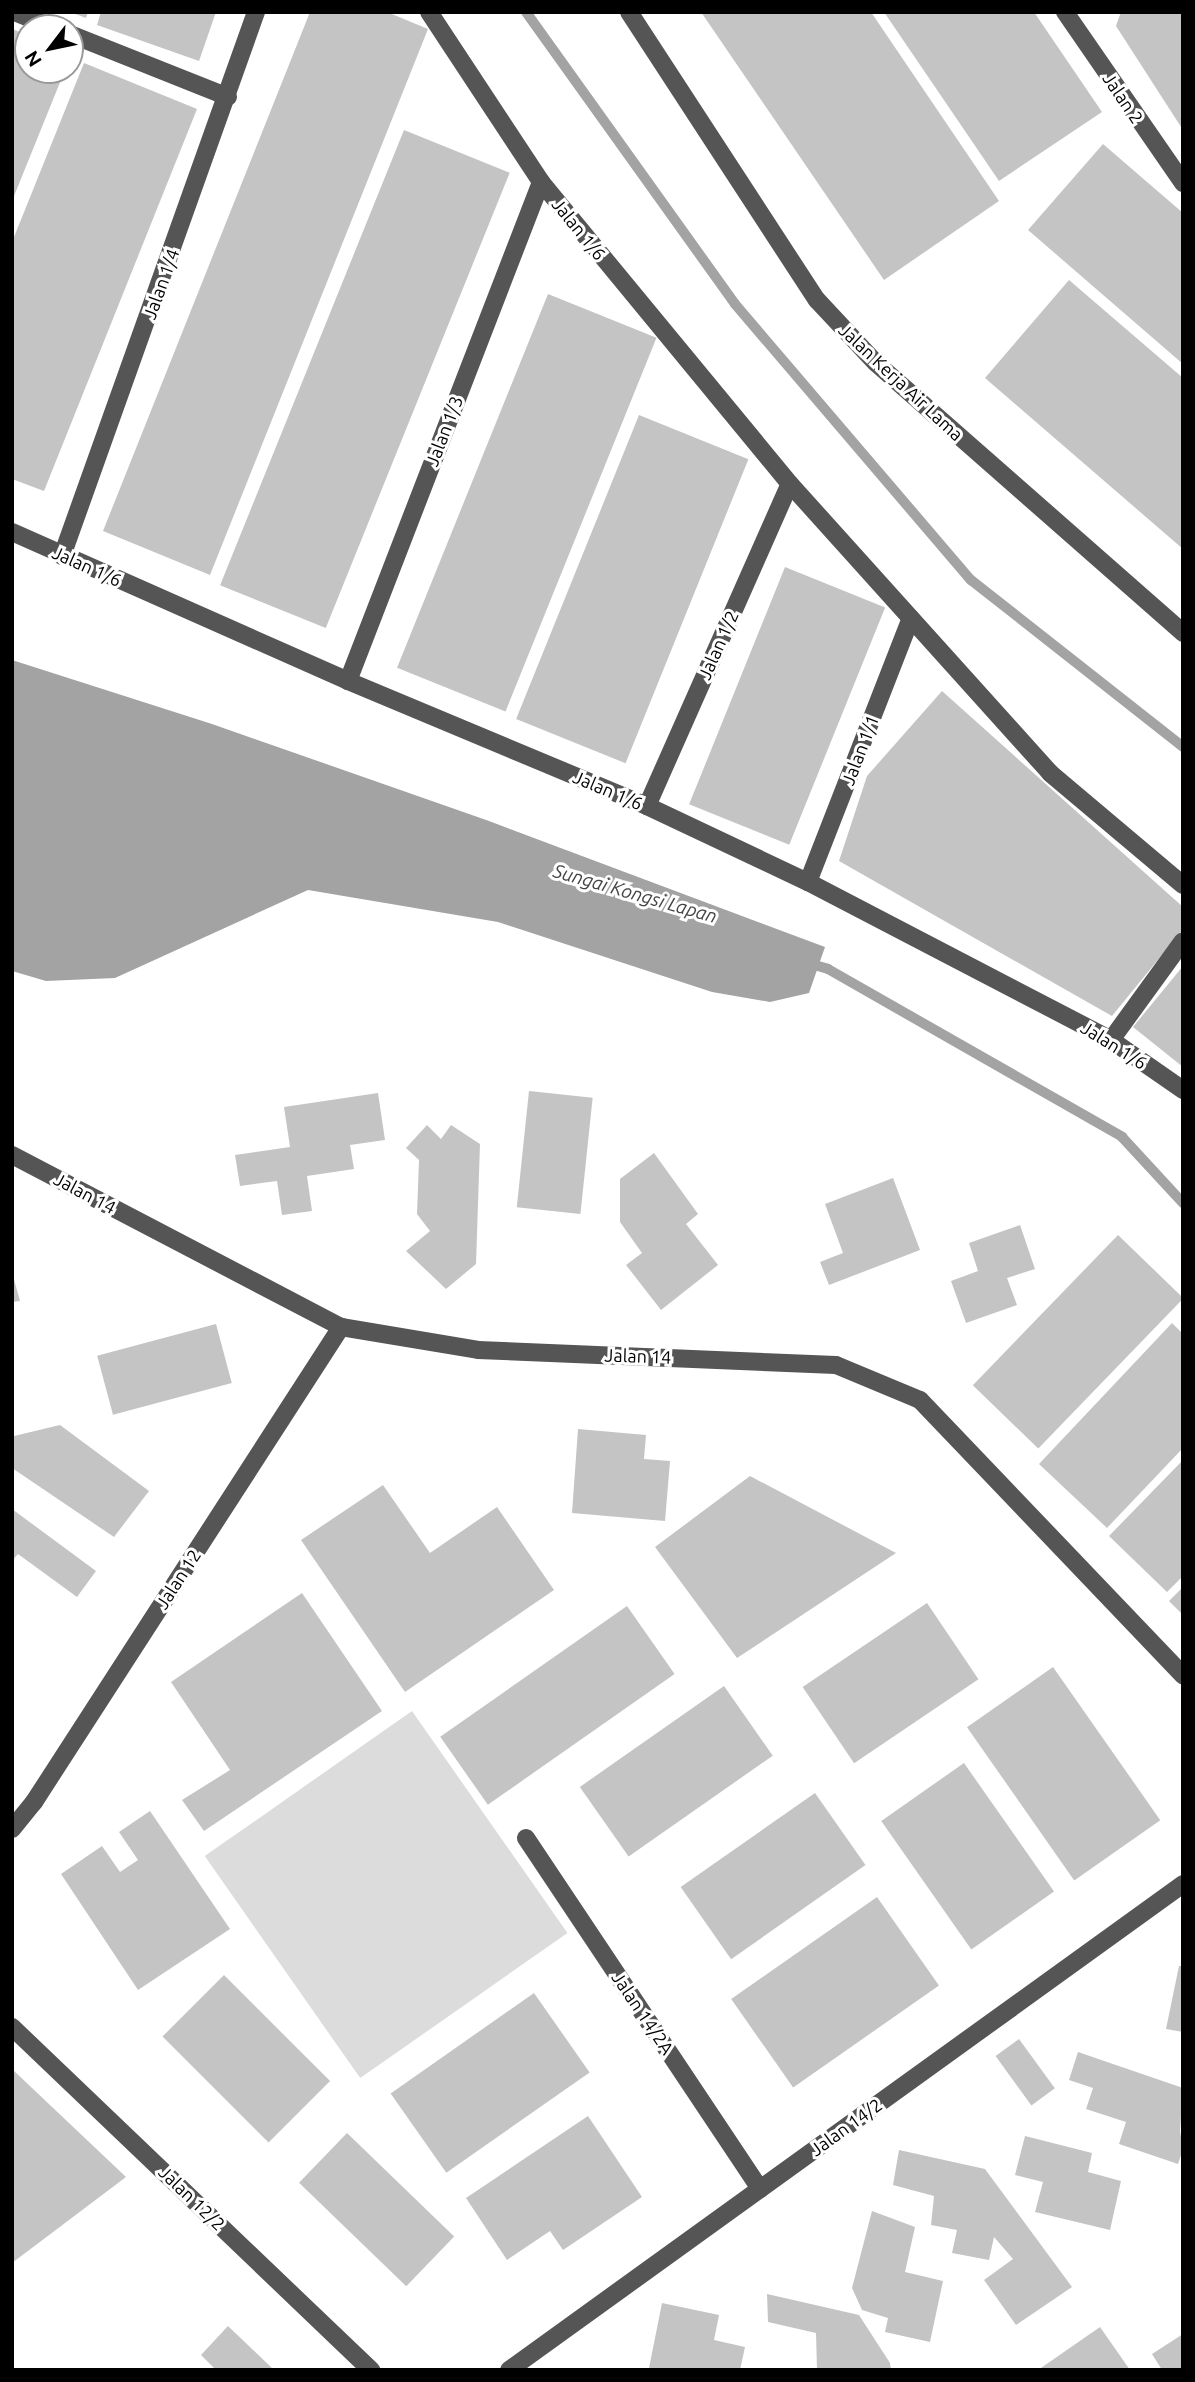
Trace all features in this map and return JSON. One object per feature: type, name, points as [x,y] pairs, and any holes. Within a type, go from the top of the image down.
[{"type":"street","name":"Jalan 1/4","points":[[62,556],[228,97],[256,12]]},
{"type":"street","name":"Jalan 1/6","points":[[429,12],[541,182],[790,484],[1050,773],[1183,885]]},
{"type":"street","name":"Jalan Kerja Air Lama","points":[[629,12],[817,300],[876,363],[1183,632]]},
{"type":"street","name":"Jalan 2","points":[[1065,12],[1183,183]]},
{"type":"street","points":[[84,40],[228,97]]},
{"type":"street","name":"Jalan 1/3","points":[[348,681],[541,182]]},
{"type":"street","name":"Jalan 1/2","points":[[648,806],[790,484]]},
{"type":"street","name":"Jalan 1/6","points":[[12,531],[62,556],[348,681],[648,806],[808,882],[1111,1040],[1183,1090]]},
{"type":"street","name":"Jalan 1/1","points":[[808,882],[911,618]]},
{"type":"street","points":[[1111,1040],[1183,941]]},
{"type":"street","name":"Jalan 14","points":[[12,1155],[341,1327],[478,1350],[836,1365],[920,1400],[1183,1675]]},
{"type":"street","name":"Jalan 12","points":[[12,1829],[34,1802],[341,1327]]},
{"type":"street","name":"Jalan 14/2A","points":[[526,1838],[760,2189]]},
{"type":"street","name":"Jalan 14/2","points":[[509,2370],[1183,1884]]},
{"type":"street","name":"Jalan 12/2","points":[[12,2027],[371,2370]]},
{"type":"shaded area","points":[[412,1711],[567,1933],[360,2078],[205,1856]]},
{"type":"water","points":[[12,660],[212,724],[489,821],[825,947],[809,993],[770,1002],[712,992],[498,922],[308,890],[115,978],[46,981],[12,971]]},
{"type":"building","points":[[70,12],[88,12],[86,18],[84,14]]},
{"type":"building","points":[[101,12],[216,12],[199,61],[97,25]]},
{"type":"building","points":[[310,12],[387,12],[428,29],[210,575],[103,531]]},
{"type":"building","points":[[701,12],[871,12],[999,201],[884,280]]},
{"type":"building","points":[[884,12],[1034,12],[1102,112],[999,181]]},
{"type":"building","points":[[1121,12],[1183,12],[1183,130],[1116,26]]},
{"type":"building","points":[[12,29],[14,84],[59,84],[12,201]]},
{"type":"building","points":[[84,63],[197,109],[44,491],[12,479],[12,242],[76,84],[84,84]]},
{"type":"building","points":[[404,130],[510,173],[326,628],[220,585]]},
{"type":"building","points":[[1103,144],[1183,213],[1183,364],[1028,230]]},
{"type":"building","points":[[1069,280],[1183,378],[1183,549],[985,378]]},
{"type":"building","points":[[548,294],[656,338],[506,711],[397,668]]},
{"type":"building","points":[[639,415],[748,459],[626,763],[516,719]]},
{"type":"building","points":[[785,567],[885,607],[789,845],[689,804]]},
{"type":"building","points":[[942,691],[1183,907],[1183,929],[1112,1016],[839,861],[867,776]]},
{"type":"building","points":[[1183,966],[1183,1067],[1133,1027]]},
{"type":"building","points":[[529,1091],[593,1098],[580,1214],[517,1207]]},
{"type":"building","points":[[378,1093],[385,1140],[350,1145],[354,1169],[307,1176],[312,1211],[282,1215],[277,1181],[240,1186],[235,1155],[290,1147],[284,1107]]},
{"type":"building","points":[[427,1125],[441,1139],[451,1125],[480,1144],[476,1264],[446,1289],[406,1251],[430,1231],[417,1214],[419,1160],[406,1148]]},
{"type":"building","points":[[654,1153],[698,1214],[686,1224],[718,1265],[661,1310],[626,1265],[642,1253],[620,1222],[620,1179]]},
{"type":"building","points":[[893,1178],[920,1250],[829,1285],[820,1262],[843,1253],[825,1204]]},
{"type":"building","points":[[1020,1225],[1035,1269],[1007,1278],[1017,1305],[966,1323],[951,1281],[978,1271],[969,1243]]},
{"type":"building","points":[[1118,1235],[1183,1299],[1038,1449],[973,1385]]},
{"type":"building","points":[[12,1272],[20,1301],[12,1302]]},
{"type":"building","points":[[1172,1323],[1183,1334],[1183,1448],[1107,1528],[1039,1464]]},
{"type":"building","points":[[216,1324],[232,1383],[113,1415],[97,1356]]},
{"type":"building","points":[[60,1425],[149,1491],[114,1537],[12,1468],[14,1436]]},
{"type":"building","points":[[578,1429],[646,1435],[644,1459],[670,1461],[665,1521],[572,1513]]},
{"type":"building","points":[[1183,1460],[1183,1576],[1167,1592],[1109,1536]]},
{"type":"building","points":[[750,1476],[896,1553],[737,1658],[655,1547]]},
{"type":"building","points":[[383,1485],[430,1553],[497,1507],[554,1590],[405,1692],[301,1540]]},
{"type":"building","points":[[12,1509],[96,1571],[77,1597],[18,1554],[12,1561]]},
{"type":"building","points":[[1183,1587],[1183,1615],[1169,1601]]},
{"type":"building","points":[[302,1593],[382,1711],[204,1831],[182,1800],[230,1770],[171,1682]]},
{"type":"building","points":[[927,1603],[978,1679],[854,1763],[803,1687]]},
{"type":"building","points":[[627,1606],[675,1674],[488,1805],[440,1737]]},
{"type":"building","points":[[1053,1667],[1160,1820],[1074,1880],[967,1727]]},
{"type":"building","points":[[724,1686],[773,1756],[629,1857],[580,1787]]},
{"type":"building","points":[[964,1763],[1054,1892],[971,1950],[881,1821]]},
{"type":"building","points":[[815,1793],[865,1865],[731,1959],[681,1887]]},
{"type":"building","points":[[150,1811],[230,1929],[138,1990],[61,1874],[102,1846],[120,1872],[138,1860],[119,1832]]},
{"type":"building","points":[[877,1897],[939,1985],[793,2088],[731,1999]]},
{"type":"building","points":[[1179,1966],[1183,1966],[1183,2032],[1166,2029]]},
{"type":"building","points":[[224,1975],[330,2081],[269,2143],[162,2037]]},
{"type":"building","points":[[534,1993],[590,2072],[446,2173],[391,2093]]},
{"type":"building","points":[[1019,2039],[1055,2088],[1031,2105],[996,2056]]},
{"type":"building","points":[[1078,2052],[1183,2088],[1180,2131],[1183,2149],[1178,2164],[1119,2144],[1126,2122],[1086,2109],[1093,2088],[1069,2080]]},
{"type":"building","points":[[12,2069],[126,2177],[12,2263]]},
{"type":"building","points":[[588,2116],[642,2197],[563,2250],[550,2231],[507,2260],[466,2198]]},
{"type":"building","points":[[347,2133],[454,2237],[406,2286],[299,2183]]},
{"type":"building","points":[[1025,2136],[1092,2153],[1088,2172],[1121,2181],[1110,2230],[1035,2212],[1043,2182],[1015,2175]]},
{"type":"building","points":[[899,2150],[985,2169],[1072,2287],[1016,2325],[984,2280],[1013,2259],[994,2237],[989,2260],[952,2253],[957,2230],[931,2225],[934,2196],[893,2185]]},
{"type":"building","points":[[872,2211],[915,2227],[905,2272],[943,2281],[930,2342],[885,2332],[888,2318],[862,2310],[852,2288]]},
{"type":"building","points":[[767,2294],[859,2315],[890,2363],[891,2370],[817,2370],[816,2333],[768,2322]]},
{"type":"building","points":[[662,2303],[719,2315],[714,2340],[745,2347],[740,2370],[649,2368]]},
{"type":"building","points":[[228,2326],[274,2370],[216,2370],[201,2355]]},
{"type":"building","points":[[1100,2327],[1130,2370],[1038,2370]]},
{"type":"building","points":[[1183,2334],[1183,2370],[1162,2370],[1152,2354]]},
{"type":"waterway","points":[[526,12],[735,304],[971,580],[1183,747]]},
{"type":"waterway","name":"Sungai Kongsi Lapan","points":[[804,962],[828,969],[1122,1137],[1183,1203]]}]
